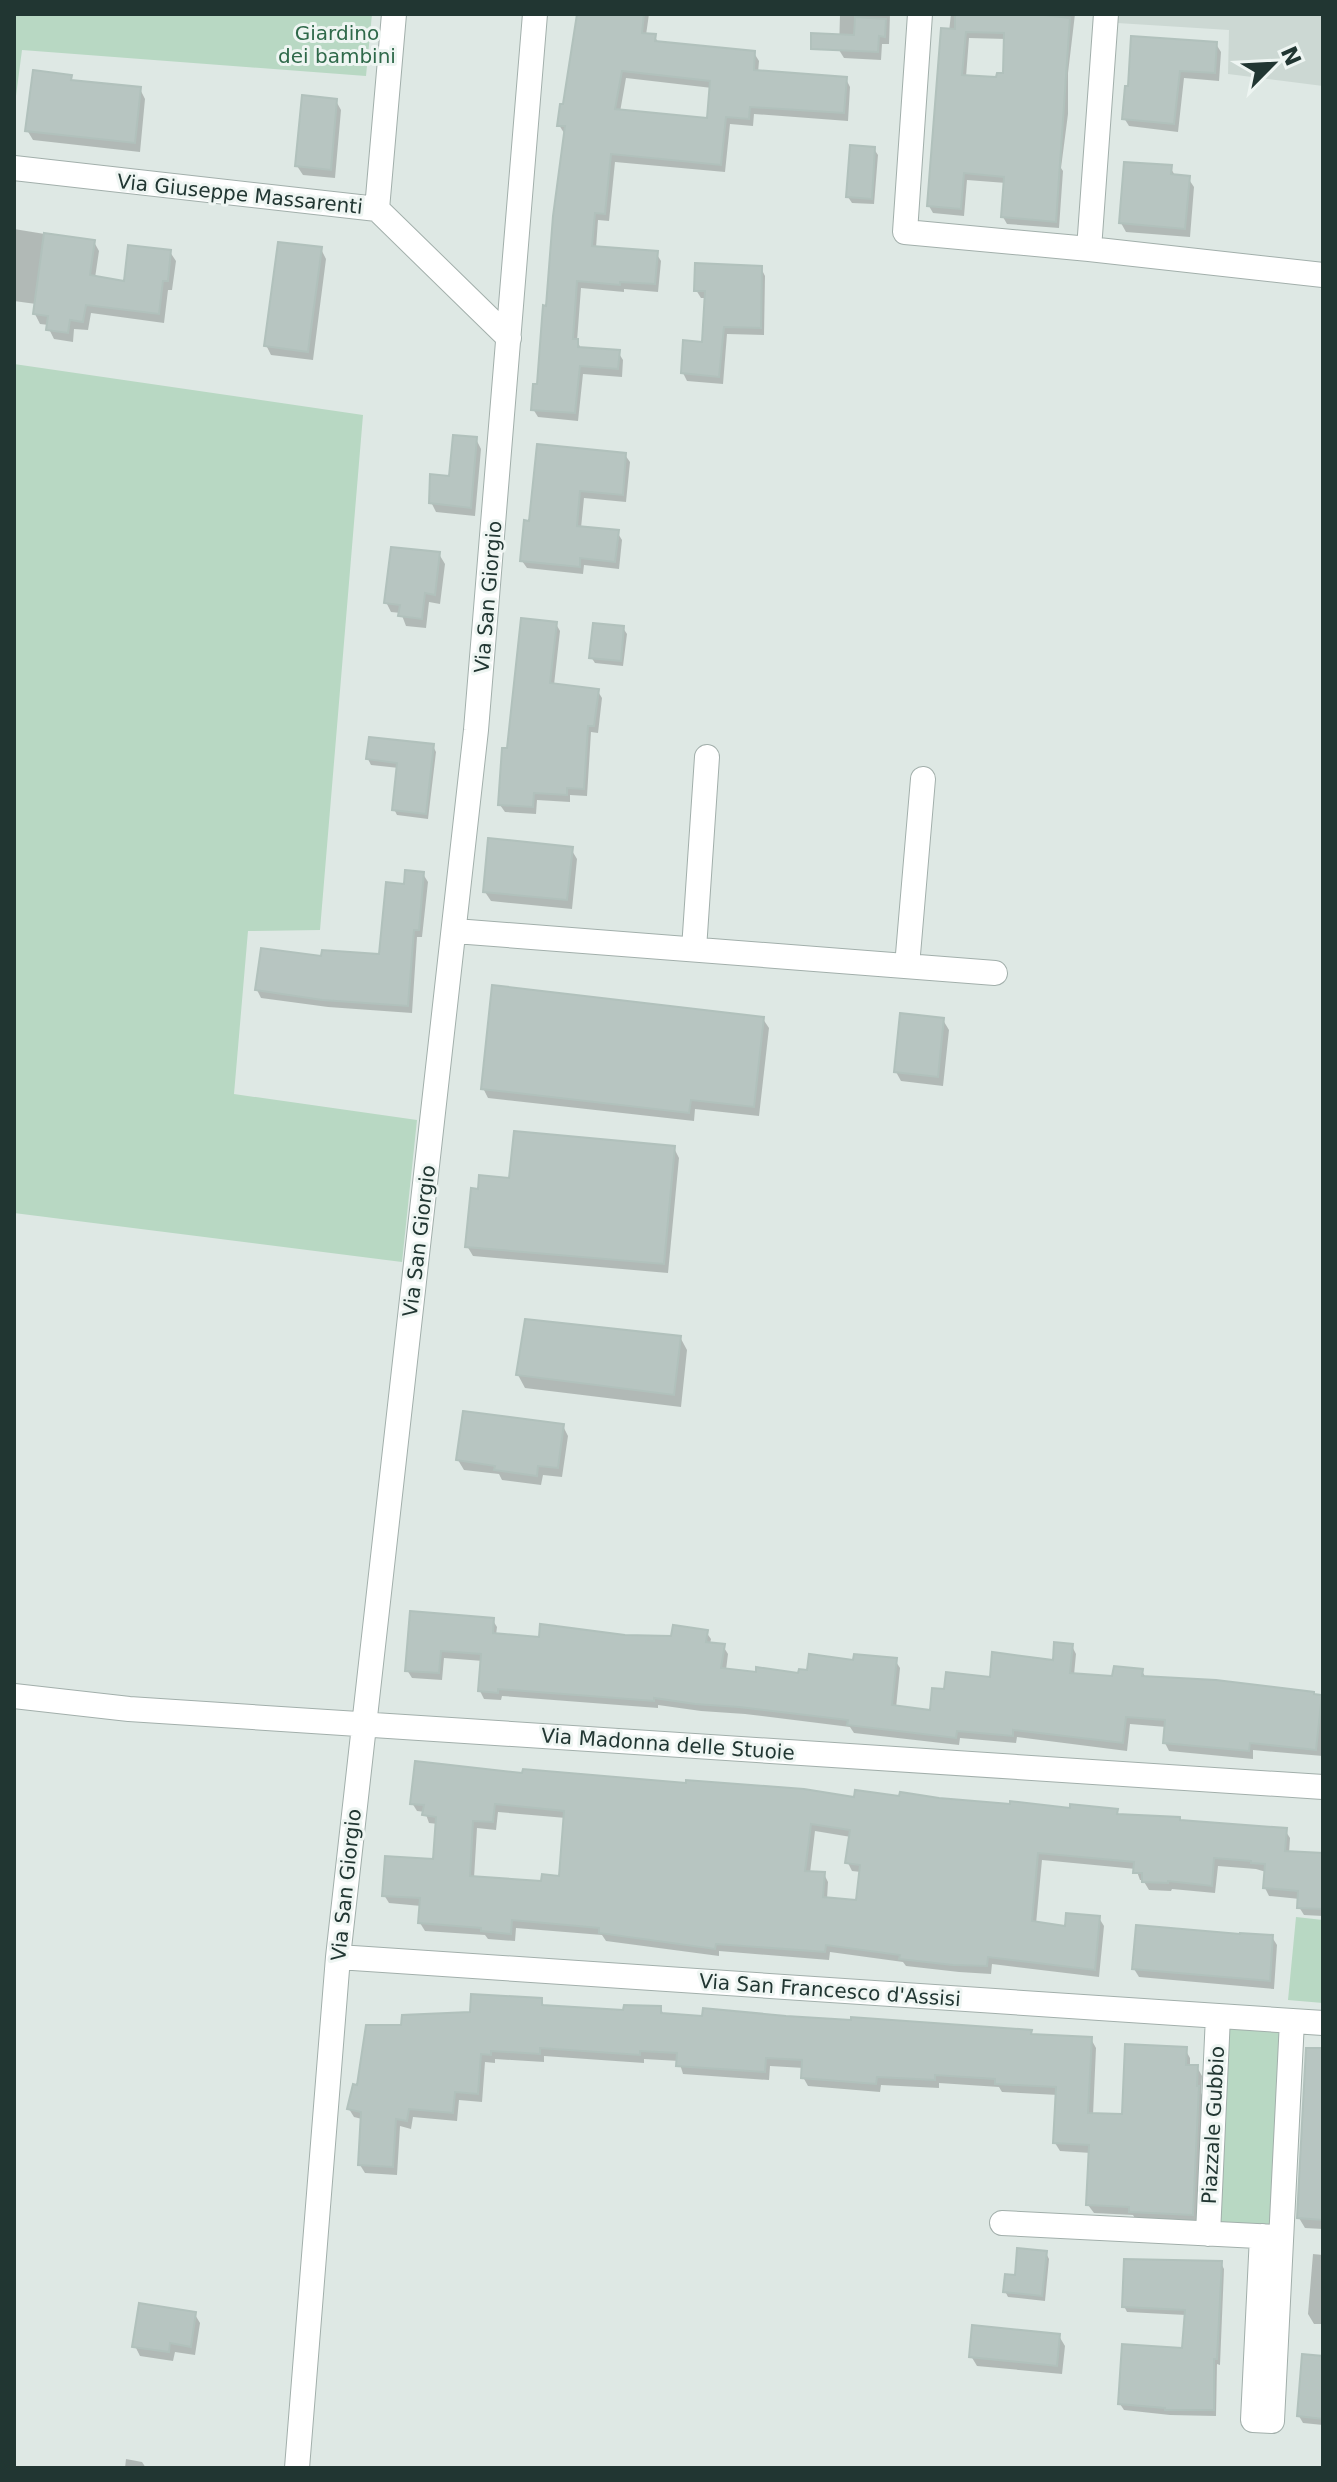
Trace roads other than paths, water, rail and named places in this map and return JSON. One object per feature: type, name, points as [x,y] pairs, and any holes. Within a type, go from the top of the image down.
[{"type":"street","points":[[377,209],[394,14]]},
{"type":"street","name":"Via San Giorgio","points":[[297,2468],[338,1957],[476,730],[535,14]]},
{"type":"street","points":[[920,14],[905,232],[1323,275]]},
{"type":"street","points":[[1089,249],[1106,14]]},
{"type":"street","name":"Via Giuseppe Massarenti","points":[[14,168],[377,209],[509,338]]},
{"type":"street","points":[[694,949],[707,757]]},
{"type":"street","points":[[907,966],[923,779]]},
{"type":"street","points":[[455,931],[995,973]]},
{"type":"street","name":"Via Madonna delle Stuoie","points":[[14,1696],[129,1709],[1323,1787]]},
{"type":"street","name":"Via San Francesco d'Assisi","points":[[338,1957],[1323,2023]]},
{"type":"street","name":"Piazzale Gubbio","points":[[1208,2234],[1218,2016]]},
{"type":"street","points":[[1272,2421],[1253,2420],[1292,2021]]},
{"type":"street","name":"Piazzale Gubbio","points":[[1002,2223],[1272,2237]]},
{"type":"park label","name":"Giardino dei bambini","points":[[337,44]]}]
